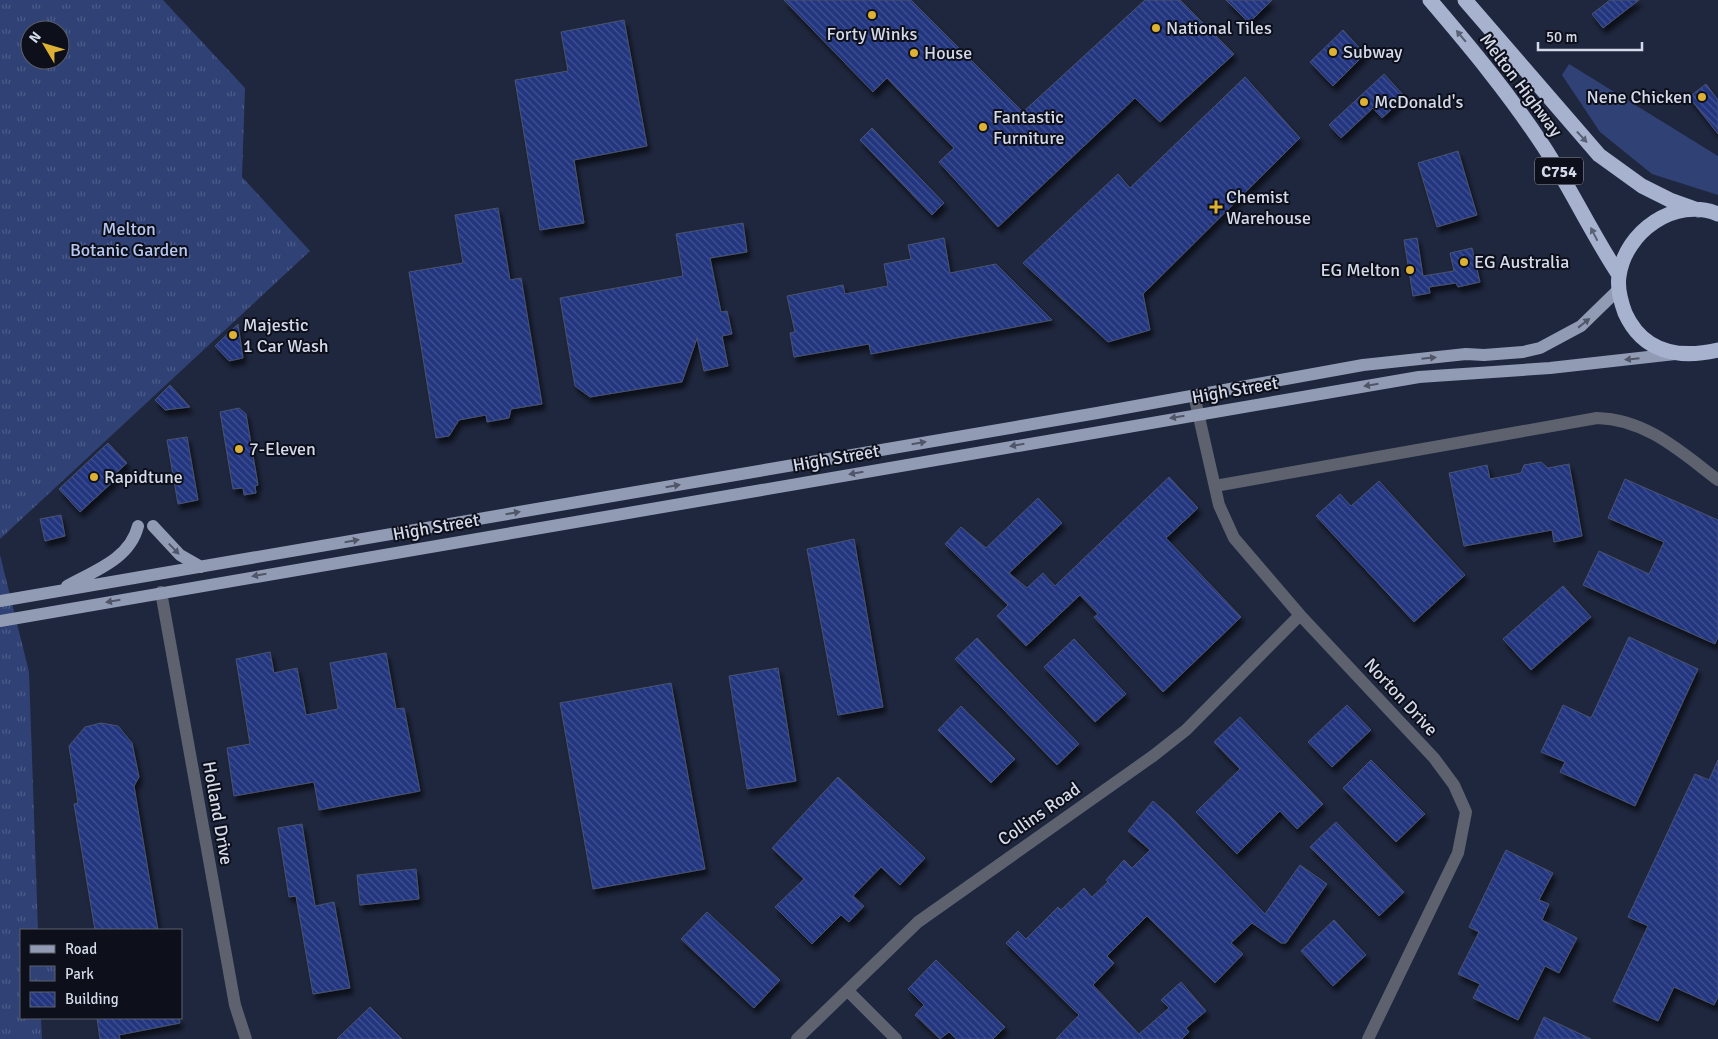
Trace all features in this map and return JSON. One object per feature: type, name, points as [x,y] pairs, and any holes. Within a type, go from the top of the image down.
[{"type":"highway","name":"Melton Highway","points":[[1430,0],[1511,98],[1573,193],[1619,282],[1622,306],[1631,326],[1646,341],[1660,350],[1699,354],[1718,359]]},
{"type":"highway","name":"Melton Highway","points":[[1465,0],[1599,155],[1642,186],[1670,200],[1698,210],[1718,214]]},
{"type":"highway","name":"Melton Highway","points":[[1619,282],[1634,240],[1647,227],[1662,216],[1680,211],[1698,210]]},
{"type":"highway","name":"Melton Highway","points":[[1699,354],[1718,350]]},
{"type":"main road","name":"High Street","points":[[0,601],[1194,396],[1364,365],[1466,354],[1484,355],[1523,352],[1540,348],[1581,326],[1619,282]]},
{"type":"main road","name":"High Street","points":[[0,621],[1420,377],[1550,368],[1680,353]]},
{"type":"main road","points":[[58,591],[123,553],[135,537],[138,526]]},
{"type":"main road","points":[[153,526],[180,555],[201,566]]},
{"type":"main road","points":[[158,574],[161,592]]},
{"type":"street","name":"Norton Drive","points":[[1194,396],[1219,505],[1234,538],[1300,615],[1434,758],[1454,785],[1466,812],[1458,852],[1368,1039]]},
{"type":"street","points":[[1215,486],[1597,418],[1613,418],[1632,422],[1657,434],[1718,480]]},
{"type":"street","name":"Holland Drive","points":[[161,592],[235,1005],[246,1039]]},
{"type":"street","name":"Collins Road","points":[[797,1039],[930,912],[1153,756],[1186,730],[1300,615]]},
{"type":"street","points":[[848,991],[896,1039]]},
{"type":"green space","name":"Melton Botanic Garden","points":[[0,0],[163,0],[245,88],[242,177],[310,251],[0,539]]},
{"type":"green space","points":[[1569,64],[1718,156],[1718,195],[1652,174],[1600,132],[1562,75]]},
{"type":"green space","points":[[0,555],[29,672],[38,929],[20,929],[20,1019],[41,1019],[42,1039],[0,1039]]},
{"type":"building","points":[[784,0],[911,0],[1023,112],[1145,0],[1180,0],[1234,54],[1160,122],[1135,98],[998,227],[939,162],[954,148],[887,78],[873,92]]},
{"type":"building","points":[[1226,0],[1272,0],[1249,23]]},
{"type":"building","points":[[1610,0],[1639,0],[1603,28],[1592,14]]},
{"type":"building","points":[[624,20],[647,146],[574,160],[584,223],[540,230],[515,80],[568,71],[561,32]]},
{"type":"building","points":[[1343,30],[1365,54],[1333,86],[1310,62]]},
{"type":"building","points":[[1384,74],[1405,97],[1382,118],[1373,108],[1341,138],[1329,125]]},
{"type":"building","points":[[1245,77],[1300,138],[1143,294],[1150,330],[1108,342],[1023,263],[1118,174],[1130,188]]},
{"type":"building","points":[[1706,84],[1718,100],[1718,134],[1689,97]]},
{"type":"building","points":[[872,128],[944,203],[932,215],[860,140]]},
{"type":"building","points":[[1458,151],[1477,215],[1437,227],[1418,163]]},
{"type":"building","points":[[498,208],[510,280],[521,278],[542,404],[511,409],[509,418],[487,422],[486,415],[459,420],[449,436],[436,438],[409,272],[463,263],[455,215]]},
{"type":"building","points":[[743,223],[747,252],[710,258],[721,312],[727,311],[732,334],[722,336],[728,366],[704,371],[697,338],[682,382],[590,397],[575,386],[560,298],[683,276],[676,234]]},
{"type":"building","points":[[944,238],[950,273],[996,264],[1052,320],[871,354],[869,344],[794,357],[790,333],[795,332],[787,296],[843,285],[845,294],[888,286],[884,264],[911,259],[908,245]]},
{"type":"building","points":[[1417,238],[1423,276],[1454,271],[1450,253],[1472,248],[1480,282],[1458,287],[1456,283],[1429,287],[1430,293],[1413,296],[1404,240]]},
{"type":"building","name":"Majestic 1 Car Wash","points":[[238,324],[243,358],[229,361],[215,346]]},
{"type":"building","points":[[170,385],[190,407],[165,410],[155,400]]},
{"type":"building","name":"7-Eleven","points":[[239,408],[246,414],[258,485],[255,486],[256,493],[244,495],[243,488],[233,489],[220,412]]},
{"type":"building","points":[[187,437],[198,500],[178,504],[167,440]]},
{"type":"building","name":"Rapidtune","points":[[108,443],[127,463],[114,475],[117,478],[80,512],[59,489]]},
{"type":"building","points":[[1541,462],[1548,468],[1569,464],[1582,536],[1554,542],[1552,530],[1464,546],[1449,473],[1487,465],[1490,479],[1521,473],[1524,465]]},
{"type":"building","points":[[1169,477],[1198,508],[1166,538],[1241,617],[1163,692],[1094,617],[1098,614],[1080,595],[1026,646],[997,616],[1008,605],[945,544],[961,527],[986,548],[1038,498],[1062,523],[1009,573],[1027,588],[1043,573],[1055,586]]},
{"type":"building","points":[[1625,479],[1718,520],[1718,637],[1715,644],[1583,585],[1599,551],[1649,574],[1664,542],[1608,518]]},
{"type":"building","points":[[1379,481],[1465,575],[1414,622],[1316,516],[1340,494],[1351,506]]},
{"type":"building","points":[[61,515],[65,536],[45,541],[40,519]]},
{"type":"building","points":[[854,539],[883,707],[838,715],[807,549]]},
{"type":"building","points":[[1563,586],[1591,617],[1531,670],[1503,639]]},
{"type":"building","points":[[1629,637],[1698,669],[1635,806],[1560,772],[1565,762],[1541,752],[1563,705],[1591,718]]},
{"type":"building","points":[[977,638],[1079,744],[1057,765],[955,659]]},
{"type":"building","points":[[1074,639],[1126,694],[1095,722],[1044,667]]},
{"type":"building","points":[[270,652],[274,673],[297,668],[306,715],[338,709],[330,663],[386,653],[396,709],[404,708],[420,791],[319,810],[314,782],[234,796],[227,748],[250,744],[236,659]]},
{"type":"building","points":[[778,668],[796,781],[747,789],[729,676]]},
{"type":"building","points":[[671,683],[705,869],[593,889],[560,703]]},
{"type":"building","points":[[1347,705],[1371,730],[1332,767],[1308,742]]},
{"type":"building","points":[[961,706],[1015,759],[991,783],[938,730]]},
{"type":"building","points":[[1240,717],[1323,804],[1297,829],[1280,811],[1237,854],[1196,812],[1240,769],[1214,742]]},
{"type":"building","points":[[101,723],[118,726],[132,743],[139,777],[134,786],[158,929],[95,929],[74,804],[78,803],[69,746],[85,727]]},
{"type":"building","points":[[1371,760],[1425,814],[1396,842],[1343,788]]},
{"type":"building","points":[[1718,760],[1718,997],[1714,1005],[1674,987],[1658,1021],[1613,1001],[1648,926],[1628,917],[1695,774],[1709,780]]},
{"type":"building","points":[[838,777],[925,858],[900,885],[881,867],[853,896],[864,906],[849,922],[841,915],[812,944],[775,907],[804,879],[772,848]]},
{"type":"building","points":[[1153,801],[1171,817],[1265,914],[1300,865],[1327,884],[1286,943],[1281,943],[1252,923],[1231,943],[1243,954],[1215,983],[1147,916],[1107,956],[1114,963],[1093,985],[1139,1034],[1169,1008],[1161,1000],[1181,982],[1206,1011],[1186,1028],[1189,1032],[1182,1039],[1056,1039],[1079,1015],[1006,943],[1018,931],[1026,939],[1058,907],[1061,910],[1084,888],[1092,897],[1108,882],[1106,880],[1124,860],[1132,868],[1150,850],[1128,831]]},
{"type":"building","points":[[1336,822],[1404,892],[1379,916],[1310,847]]},
{"type":"building","points":[[302,824],[315,906],[334,902],[350,988],[313,994],[296,896],[289,897],[278,828]]},
{"type":"building","points":[[1506,850],[1553,873],[1539,900],[1549,904],[1542,920],[1577,938],[1559,973],[1545,966],[1518,1020],[1473,998],[1480,984],[1458,974],[1479,932],[1469,927]]},
{"type":"building","points":[[416,869],[419,899],[360,905],[357,875]]},
{"type":"building","points":[[707,912],[780,980],[754,1008],[681,939]]},
{"type":"building","points":[[1334,920],[1366,955],[1333,986],[1301,951]]},
{"type":"building","points":[[936,960],[1005,1027],[993,1039],[956,1039],[949,1032],[940,1039],[915,1015],[924,1005],[908,989]]},
{"type":"building","points":[[370,1007],[402,1039],[337,1039]]},
{"type":"building","points":[[1544,1017],[1591,1039],[1534,1039]]},
{"type":"building","points":[[97,1019],[179,1019],[180,1023],[119,1035],[120,1039],[100,1039]]},
{"type":"place","name":"Forty Winks","points":[[872,15]]},
{"type":"place","name":"National Tiles","points":[[1156,28]]},
{"type":"place","name":"Subway","points":[[1333,52]]},
{"type":"place","name":"House","points":[[914,53]]},
{"type":"place","name":"Nene Chicken","points":[[1702,97]]},
{"type":"place","name":"McDonald's","points":[[1364,102]]},
{"type":"place","name":"Fantastic Furniture","points":[[983,127]]},
{"type":"place","name":"Chemist Warehouse","points":[[1216,207]]},
{"type":"place","name":"EG Australia","points":[[1464,262]]},
{"type":"place","name":"EG Melton","points":[[1410,270]]},
{"type":"place","name":"Majestic 1 Car Wash","points":[[233,335]]},
{"type":"place","name":"7-Eleven","points":[[239,449]]},
{"type":"place","name":"Rapidtune","points":[[94,477]]}]
